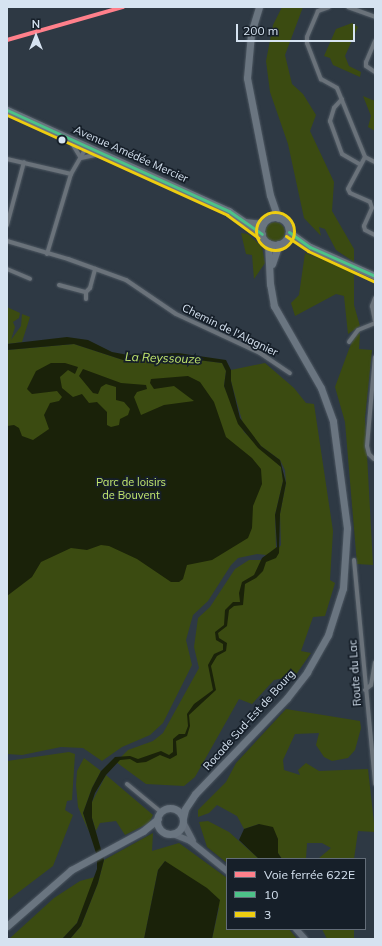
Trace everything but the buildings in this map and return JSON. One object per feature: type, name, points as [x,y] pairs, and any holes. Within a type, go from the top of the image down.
[{"type":"main road","points":[[259,7],[251,34],[247,78],[270,195],[278,218],[287,224],[289,232],[310,247],[375,276]]},
{"type":"main road","name":"Avenue Amédée Mercier","points":[[7,110],[229,211],[262,234]]},
{"type":"main road","points":[[270,195],[266,221],[262,234],[268,243],[282,242],[310,247]]},
{"type":"main road","points":[[243,222],[266,221],[278,218]]},
{"type":"main road","points":[[270,272],[282,242],[289,232]]},
{"type":"main road","name":"Rocade Sud-Est de Bourg","points":[[183,820],[185,808],[195,794],[287,698],[307,672],[328,636],[341,594],[347,533],[342,482],[333,421],[322,388],[277,315],[271,296],[268,243]]},
{"type":"main road","name":"Rocade Sud-Est de Bourg","points":[[172,808],[179,806],[195,794]]},
{"type":"main road","points":[[7,926],[39,895],[84,862],[143,831],[159,816],[172,808],[179,811],[183,820],[180,830],[172,834],[163,831],[143,831]]},
{"type":"main road","points":[[159,816],[163,831]]},
{"type":"street","points":[[329,7],[318,9],[307,37],[307,43],[321,79],[337,88],[365,157],[375,162]]},
{"type":"street","points":[[348,7],[375,17]]},
{"type":"street","points":[[375,41],[366,62],[366,66],[375,72]]},
{"type":"street","points":[[342,99],[337,104],[330,121],[342,154],[359,164]]},
{"type":"street","points":[[69,138],[81,158]]},
{"type":"street","points":[[47,254],[72,174],[88,146]]},
{"type":"street","points":[[81,158],[103,153]]},
{"type":"street","points":[[365,157],[359,164],[348,188],[350,193],[370,202],[372,208],[364,226],[365,230],[375,235]]},
{"type":"street","points":[[7,158],[72,174]]},
{"type":"street","points":[[7,225],[24,162]]},
{"type":"street","name":"Chemin de l'Alagnier","points":[[7,240],[95,269],[137,286],[176,314],[260,353],[290,373]]},
{"type":"street","points":[[7,268],[30,279]]},
{"type":"street","points":[[86,299],[86,292],[90,288],[95,269]]},
{"type":"street","points":[[59,285],[86,292]]},
{"type":"street","points":[[348,342],[358,330],[375,322],[372,306],[375,298]]},
{"type":"street","points":[[374,459],[369,454],[367,446],[375,357]]},
{"type":"street","name":"Route du Lac","points":[[354,560],[375,784]]},
{"type":"street","points":[[365,690],[371,685],[375,662]]},
{"type":"street","points":[[371,750],[375,746]]},
{"type":"street","points":[[127,784],[159,816]]},
{"type":"street","points":[[183,820],[184,829],[196,845]]},
{"type":"street","points":[[172,834],[182,836],[196,845],[226,870]]},
{"type":"street","points":[[297,930],[305,939]]},
{"type":"green space","points":[[282,7],[303,7],[285,55],[292,84],[303,94],[316,115],[310,131],[334,182],[332,211],[354,249],[354,262],[336,250],[325,229],[319,227],[321,236],[304,218],[288,144],[270,92],[266,61],[273,25]]},
{"type":"green space","points":[[352,23],[358,27],[345,56],[349,66],[361,72],[360,77],[333,65],[330,58],[324,56],[336,29]]},
{"type":"green space","points":[[363,96],[375,101],[375,131],[368,127],[371,116]]},
{"type":"green space","points":[[275,222],[282,225],[285,232],[282,239],[275,242],[268,239],[265,232],[268,225]]},
{"type":"green space","points":[[241,233],[248,234],[262,247],[265,263],[254,279],[252,255],[246,254]]},
{"type":"green space","points":[[305,253],[354,271],[354,305],[360,326],[348,334],[344,296],[336,294],[295,316],[291,303],[299,295]]},
{"type":"green space","points":[[7,307],[20,313],[19,318],[13,322],[15,327],[11,340],[21,326],[22,314],[30,317],[22,342],[7,344]]},
{"type":"green space","points":[[360,333],[359,349],[372,350],[365,418],[373,565],[357,564],[345,422],[335,387],[355,335]]},
{"type":"green space","name":"Parc de loisirs de Bouvent","points":[[74,344],[123,360],[182,358],[222,363],[226,371],[224,386],[244,432],[281,467],[283,481],[275,515],[276,549],[267,555],[257,554],[238,558],[231,565],[208,601],[193,615],[186,640],[192,665],[163,723],[150,735],[122,747],[102,761],[83,748],[61,747],[22,755],[7,754],[7,350]]},
{"type":"green space","points":[[265,363],[294,388],[306,403],[314,404],[333,531],[330,580],[335,583],[325,616],[313,617],[301,651],[311,653],[295,676],[274,680],[252,704],[239,699],[195,777],[184,786],[146,784],[116,762],[128,750],[153,741],[163,733],[199,668],[194,647],[198,618],[210,607],[235,569],[249,560],[270,560],[281,545],[280,514],[286,483],[285,470],[280,460],[261,446],[243,424],[231,381],[231,370]]},
{"type":"green space","points":[[286,709],[360,721],[361,728],[355,750],[348,758],[332,761],[324,757],[316,745],[319,733],[295,734],[283,760],[284,770],[300,775],[298,770],[306,763],[319,771],[368,769],[375,832],[358,831],[354,858],[319,858],[331,848],[322,843],[307,843],[306,858],[281,858],[278,853],[278,839],[259,824],[244,829],[237,816],[217,805],[209,813],[198,817],[198,810],[226,782],[236,763]]},
{"type":"green space","points":[[69,752],[75,754],[72,800],[67,801],[65,810],[73,815],[53,866],[7,901],[7,761]]},
{"type":"green space","points":[[84,758],[101,771],[92,788],[83,813],[89,832],[78,807],[76,785],[77,771]]},
{"type":"green space","points":[[106,775],[153,815],[149,823],[125,835],[116,821],[100,823],[96,831],[92,818],[92,802]]},
{"type":"green space","points":[[208,821],[229,832],[258,858],[226,858],[226,862],[207,847],[199,822]]},
{"type":"green space","points":[[153,833],[152,851],[179,843],[226,877],[226,930],[290,930],[297,939],[212,939],[219,908],[165,861],[158,870],[144,939],[70,939],[81,926],[98,883],[104,860]]},
{"type":"green space","points":[[95,877],[77,923],[62,939],[9,939],[54,898],[80,881]]},
{"type":"green space","points":[[322,930],[354,930],[354,939],[327,939]]},
{"type":"water","name":"La Reyssouze","points":[[67,337],[88,340],[112,352],[128,355],[178,353],[226,360],[231,370],[231,381],[240,418],[261,446],[280,460],[286,483],[280,514],[279,553],[276,558],[266,562],[263,571],[256,578],[245,584],[243,605],[234,606],[229,610],[227,626],[218,633],[219,638],[227,643],[226,651],[217,656],[211,666],[216,690],[189,715],[190,726],[187,736],[176,741],[177,755],[170,759],[160,755],[146,762],[137,763],[130,759],[120,760],[106,775],[95,793],[92,802],[92,818],[104,860],[98,883],[81,926],[70,939],[62,939],[77,923],[97,869],[97,856],[83,813],[92,788],[101,771],[115,757],[130,756],[138,759],[161,751],[169,755],[173,752],[173,739],[179,734],[185,734],[188,726],[187,714],[194,704],[213,690],[208,665],[214,654],[223,650],[223,644],[216,640],[215,632],[224,625],[225,610],[233,602],[240,602],[239,593],[242,582],[254,575],[262,558],[277,547],[275,515],[283,481],[281,467],[258,448],[238,424],[224,386],[226,371],[222,363],[182,358],[123,360],[74,344],[7,350],[7,344]]},
{"type":"water","points":[[51,363],[65,363],[78,367],[75,374],[68,370],[60,377],[62,388],[73,397],[82,394],[89,403],[97,402],[107,412],[107,425],[111,427],[119,425],[120,419],[128,415],[130,409],[124,402],[116,400],[116,387],[106,384],[101,387],[98,394],[93,393],[79,376],[83,369],[121,383],[146,385],[147,389],[137,392],[134,397],[141,415],[164,405],[194,401],[174,386],[154,389],[150,383],[151,379],[188,376],[200,382],[214,402],[226,437],[252,458],[261,469],[262,484],[253,506],[252,528],[248,538],[212,560],[187,565],[183,579],[179,582],[171,582],[137,559],[109,546],[101,545],[87,550],[71,548],[41,562],[32,577],[7,596],[7,426],[14,425],[19,428],[22,436],[33,440],[49,429],[44,415],[50,403],[59,401],[62,397],[57,391],[32,394],[27,389],[36,371]]},
{"type":"water","points":[[259,824],[273,827],[278,839],[278,853],[281,858],[258,858],[239,840],[244,829]]},
{"type":"water","points":[[165,861],[207,888],[220,900],[212,939],[144,939],[158,870]]},
{"type":"rail line","name":"622E","points":[[7,40],[123,7]]},
{"type":"transit line","name":"10","points":[[7,110],[229,211],[262,234]]},
{"type":"transit line","name":"3","points":[[7,115],[227,215],[259,238]]},
{"type":"transit line","name":"3","points":[[275,212],[285,215],[291,221],[294,231],[291,241],[285,247],[275,250],[265,247],[259,241],[256,231],[259,221],[265,215],[275,212]]},
{"type":"transit line","name":"10","points":[[289,232],[310,247],[375,276]]},
{"type":"transit line","name":"3","points":[[286,236],[308,251],[373,281]]}]
